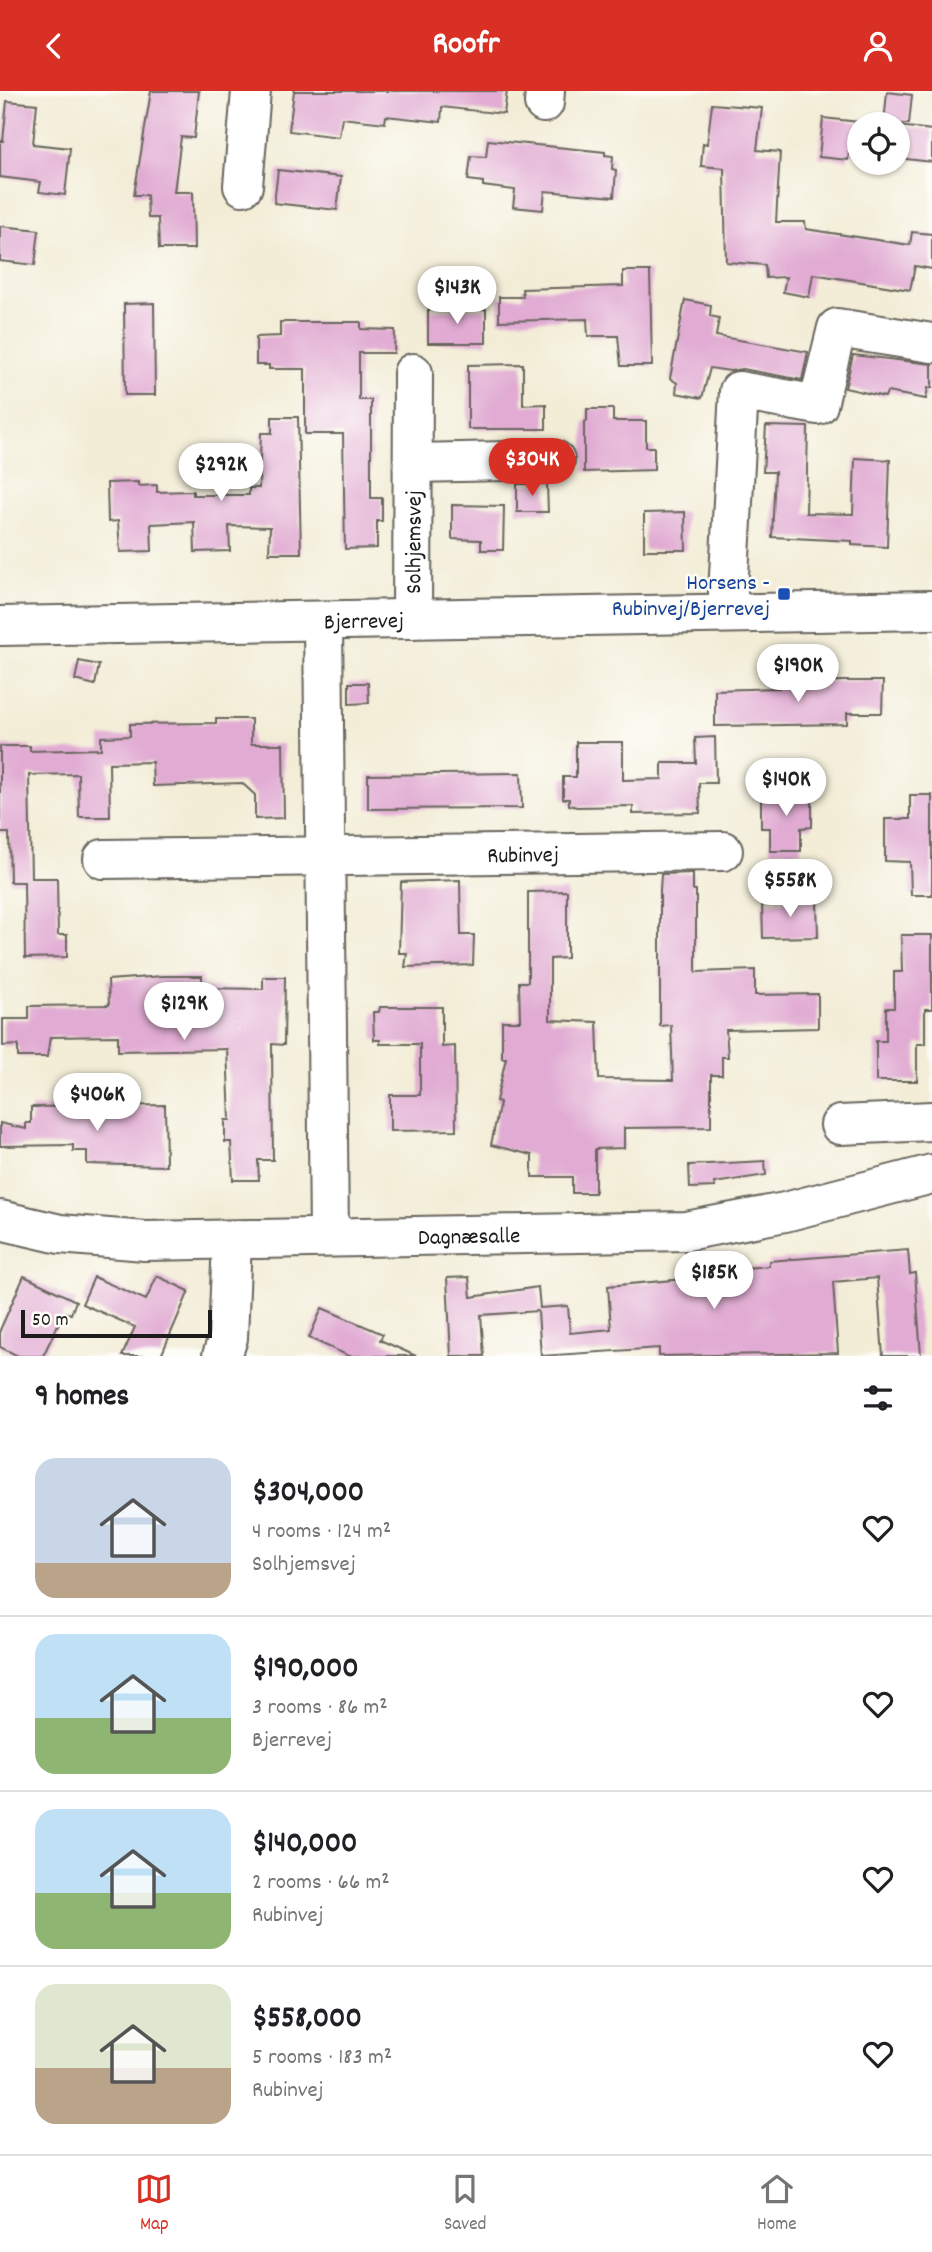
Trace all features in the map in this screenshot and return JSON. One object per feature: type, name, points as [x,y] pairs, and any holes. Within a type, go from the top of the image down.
[{"type":"street","points":[[243,186],[251,91]]},
{"type":"street","points":[[727,612],[739,391],[818,405],[837,328],[932,343]]},
{"type":"street","name":"Solhjemsvej","points":[[412,619],[413,373]]},
{"type":"street","name":"Solhjemsvej","points":[[414,463],[555,460]]},
{"type":"street","name":"Bjerrevej","points":[[0,626],[932,610]]},
{"type":"street","points":[[323,621],[329,1237]]},
{"type":"street","name":"Rubinvej","points":[[103,859],[723,851]]},
{"type":"street","points":[[839,1125],[932,1121]]},
{"type":"street","name":"Dagnæsalle","points":[[0,1220],[60,1234],[145,1241],[686,1231],[785,1212],[931,1177]]},
{"type":"street","points":[[222,1356],[228,1338],[232,1240]]},
{"type":"building","points":[[151,91],[199,91],[194,138],[181,137],[174,192],[193,192],[194,249],[159,249],[158,218],[148,218],[147,195],[134,195]]},
{"type":"building","points":[[294,91],[507,91],[504,114],[442,107],[441,122],[386,116],[385,123],[342,118],[339,137],[289,131]]},
{"type":"building","points":[[887,92],[912,95],[910,114],[910,112],[885,112]]},
{"type":"building","points":[[7,101],[37,104],[33,144],[70,148],[65,195],[39,192],[41,182],[0,177],[0,141],[3,141]]},
{"type":"building","points":[[712,104],[762,108],[757,150],[780,152],[776,222],[805,222],[806,229],[910,245],[912,232],[932,234],[932,269],[915,266],[910,290],[813,274],[809,297],[783,292],[786,277],[766,278],[765,265],[726,262],[724,168],[701,166]]},
{"type":"building","points":[[823,118],[847,121],[847,160],[819,157]]},
{"type":"building","points":[[910,127],[932,130],[932,162],[910,159]]},
{"type":"building","points":[[488,140],[605,152],[605,155],[613,156],[612,169],[616,170],[614,197],[545,191],[543,210],[513,207],[515,190],[483,186],[483,182],[468,180],[471,156],[486,157]]},
{"type":"building","points":[[278,170],[341,177],[337,210],[274,203]]},
{"type":"building","points":[[0,226],[39,230],[35,265],[0,261]]},
{"type":"building","points":[[623,271],[650,271],[652,366],[621,366],[618,336],[588,336],[587,319],[499,321],[499,297],[523,297],[522,289],[623,286]]},
{"type":"building","points":[[685,300],[711,305],[710,316],[719,318],[716,336],[808,352],[802,380],[743,369],[730,371],[710,368],[702,398],[676,393],[677,383],[670,378]]},
{"type":"building","points":[[154,303],[155,395],[125,395],[124,304]]},
{"type":"building","points":[[486,309],[486,343],[428,343],[428,310]]},
{"type":"building","points":[[280,322],[361,322],[361,329],[395,330],[394,353],[359,353],[359,400],[371,400],[371,498],[382,498],[382,521],[377,521],[377,548],[345,549],[343,434],[305,434],[305,369],[269,369],[269,365],[256,365],[256,337],[280,336]]},
{"type":"building","points":[[853,355],[932,364],[932,388],[928,388],[926,399],[887,392],[885,397],[845,388]]},
{"type":"building","points":[[523,364],[523,405],[546,404],[546,429],[468,429],[468,365]]},
{"type":"building","points":[[587,409],[613,409],[613,421],[646,421],[646,447],[654,447],[654,470],[584,472],[584,422],[587,421]]},
{"type":"building","points":[[272,417],[298,417],[301,553],[269,553],[270,527],[229,526],[230,551],[195,552],[194,522],[151,524],[152,551],[120,552],[118,521],[108,522],[107,483],[138,482],[138,486],[157,485],[157,492],[193,491],[193,495],[249,495],[249,488],[259,488],[261,433],[272,433]]},
{"type":"building","points":[[766,426],[808,427],[806,513],[853,514],[855,458],[890,460],[887,547],[852,545],[852,541],[772,537],[775,472],[763,472]]},
{"type":"building","points":[[517,484],[547,484],[548,512],[517,512]]},
{"type":"building","points":[[452,505],[504,506],[503,550],[481,550],[481,540],[452,539]]},
{"type":"building","points":[[685,512],[686,550],[644,550],[644,513]]},
{"type":"building","points":[[79,661],[99,665],[95,685],[75,680]]},
{"type":"building","points":[[883,681],[882,713],[847,713],[847,724],[715,726],[715,690],[779,688],[780,684]]},
{"type":"building","points":[[349,683],[368,683],[369,703],[349,704]]},
{"type":"building","points":[[216,719],[251,719],[251,744],[283,744],[284,818],[255,819],[255,795],[242,783],[153,786],[152,762],[109,763],[110,817],[79,817],[78,774],[29,775],[31,878],[57,878],[58,935],[67,935],[67,957],[25,958],[24,882],[10,882],[9,833],[0,833],[0,746],[30,746],[30,751],[101,749],[101,737],[130,736],[130,724],[216,723]]},
{"type":"building","points":[[715,737],[716,783],[699,783],[700,813],[633,814],[633,806],[577,807],[569,805],[569,799],[563,799],[563,777],[576,777],[576,742],[623,742],[623,780],[662,779],[662,763],[696,763],[695,738]]},
{"type":"building","points":[[521,773],[522,808],[368,809],[368,775]]},
{"type":"building","points":[[761,791],[812,791],[812,827],[801,828],[801,851],[770,851],[770,828],[761,828]]},
{"type":"building","points":[[910,795],[932,795],[932,895],[911,895],[910,862],[885,861],[885,819],[910,819]]},
{"type":"building","points":[[693,873],[693,890],[696,890],[696,972],[755,970],[755,995],[818,994],[818,1028],[726,1030],[728,1057],[722,1057],[722,1075],[711,1075],[711,1127],[624,1128],[624,1148],[595,1149],[595,1193],[572,1193],[572,1177],[532,1177],[532,1155],[491,1145],[500,1102],[496,1101],[506,1058],[502,1058],[502,1021],[520,1021],[519,982],[528,982],[528,892],[567,891],[567,958],[550,959],[550,1020],[597,1022],[599,1079],[673,1080],[671,1025],[660,1026],[661,874]]},
{"type":"building","points":[[460,880],[461,935],[474,935],[473,965],[405,967],[407,953],[399,953],[401,882]]},
{"type":"building","points":[[817,901],[818,937],[763,938],[762,902]]},
{"type":"building","points":[[901,935],[932,935],[932,1009],[925,1009],[925,1044],[917,1044],[917,1081],[876,1081],[876,1041],[886,1041],[886,1008],[894,1008],[894,972],[902,972]]},
{"type":"building","points":[[202,976],[202,988],[263,989],[263,977],[285,977],[284,1045],[272,1044],[273,1160],[258,1160],[259,1180],[233,1180],[231,1142],[225,1142],[225,1120],[230,1120],[227,1049],[118,1051],[118,1036],[50,1037],[47,1057],[18,1057],[18,1045],[3,1046],[3,1019],[29,1019],[29,1006],[109,1005],[108,980]]},
{"type":"building","points":[[380,1007],[442,1007],[442,1047],[455,1046],[456,1130],[390,1131],[390,1095],[420,1095],[420,1044],[380,1044],[380,1040],[374,1040],[373,1012],[379,1012]]},
{"type":"building","points":[[165,1105],[166,1166],[87,1164],[87,1151],[73,1151],[73,1145],[0,1146],[0,1123],[26,1129],[26,1123],[31,1123],[31,1107]]},
{"type":"building","points":[[765,1161],[766,1175],[714,1183],[715,1187],[690,1188],[689,1165]]},
{"type":"building","points":[[908,1250],[910,1274],[915,1273],[921,1356],[883,1356],[877,1278],[833,1282],[838,1353],[659,1356],[659,1348],[541,1356],[538,1311],[481,1315],[484,1356],[451,1356],[447,1278],[469,1277],[471,1297],[538,1287],[540,1308],[568,1306],[570,1333],[611,1329],[608,1286],[684,1279],[684,1273],[769,1266],[769,1261]]},
{"type":"building","points":[[24,1276],[76,1301],[71,1314],[64,1312],[43,1356],[18,1356],[0,1347],[0,1330]]},
{"type":"building","points":[[157,1276],[189,1291],[161,1356],[122,1356],[135,1327],[82,1304],[94,1277],[146,1300]]},
{"type":"building","points":[[322,1308],[383,1334],[380,1340],[416,1356],[349,1356],[309,1338]]},
{"type":"place","name":"Horsens - Rubinvej/Bjerrevej","points":[[784,594]]}]
